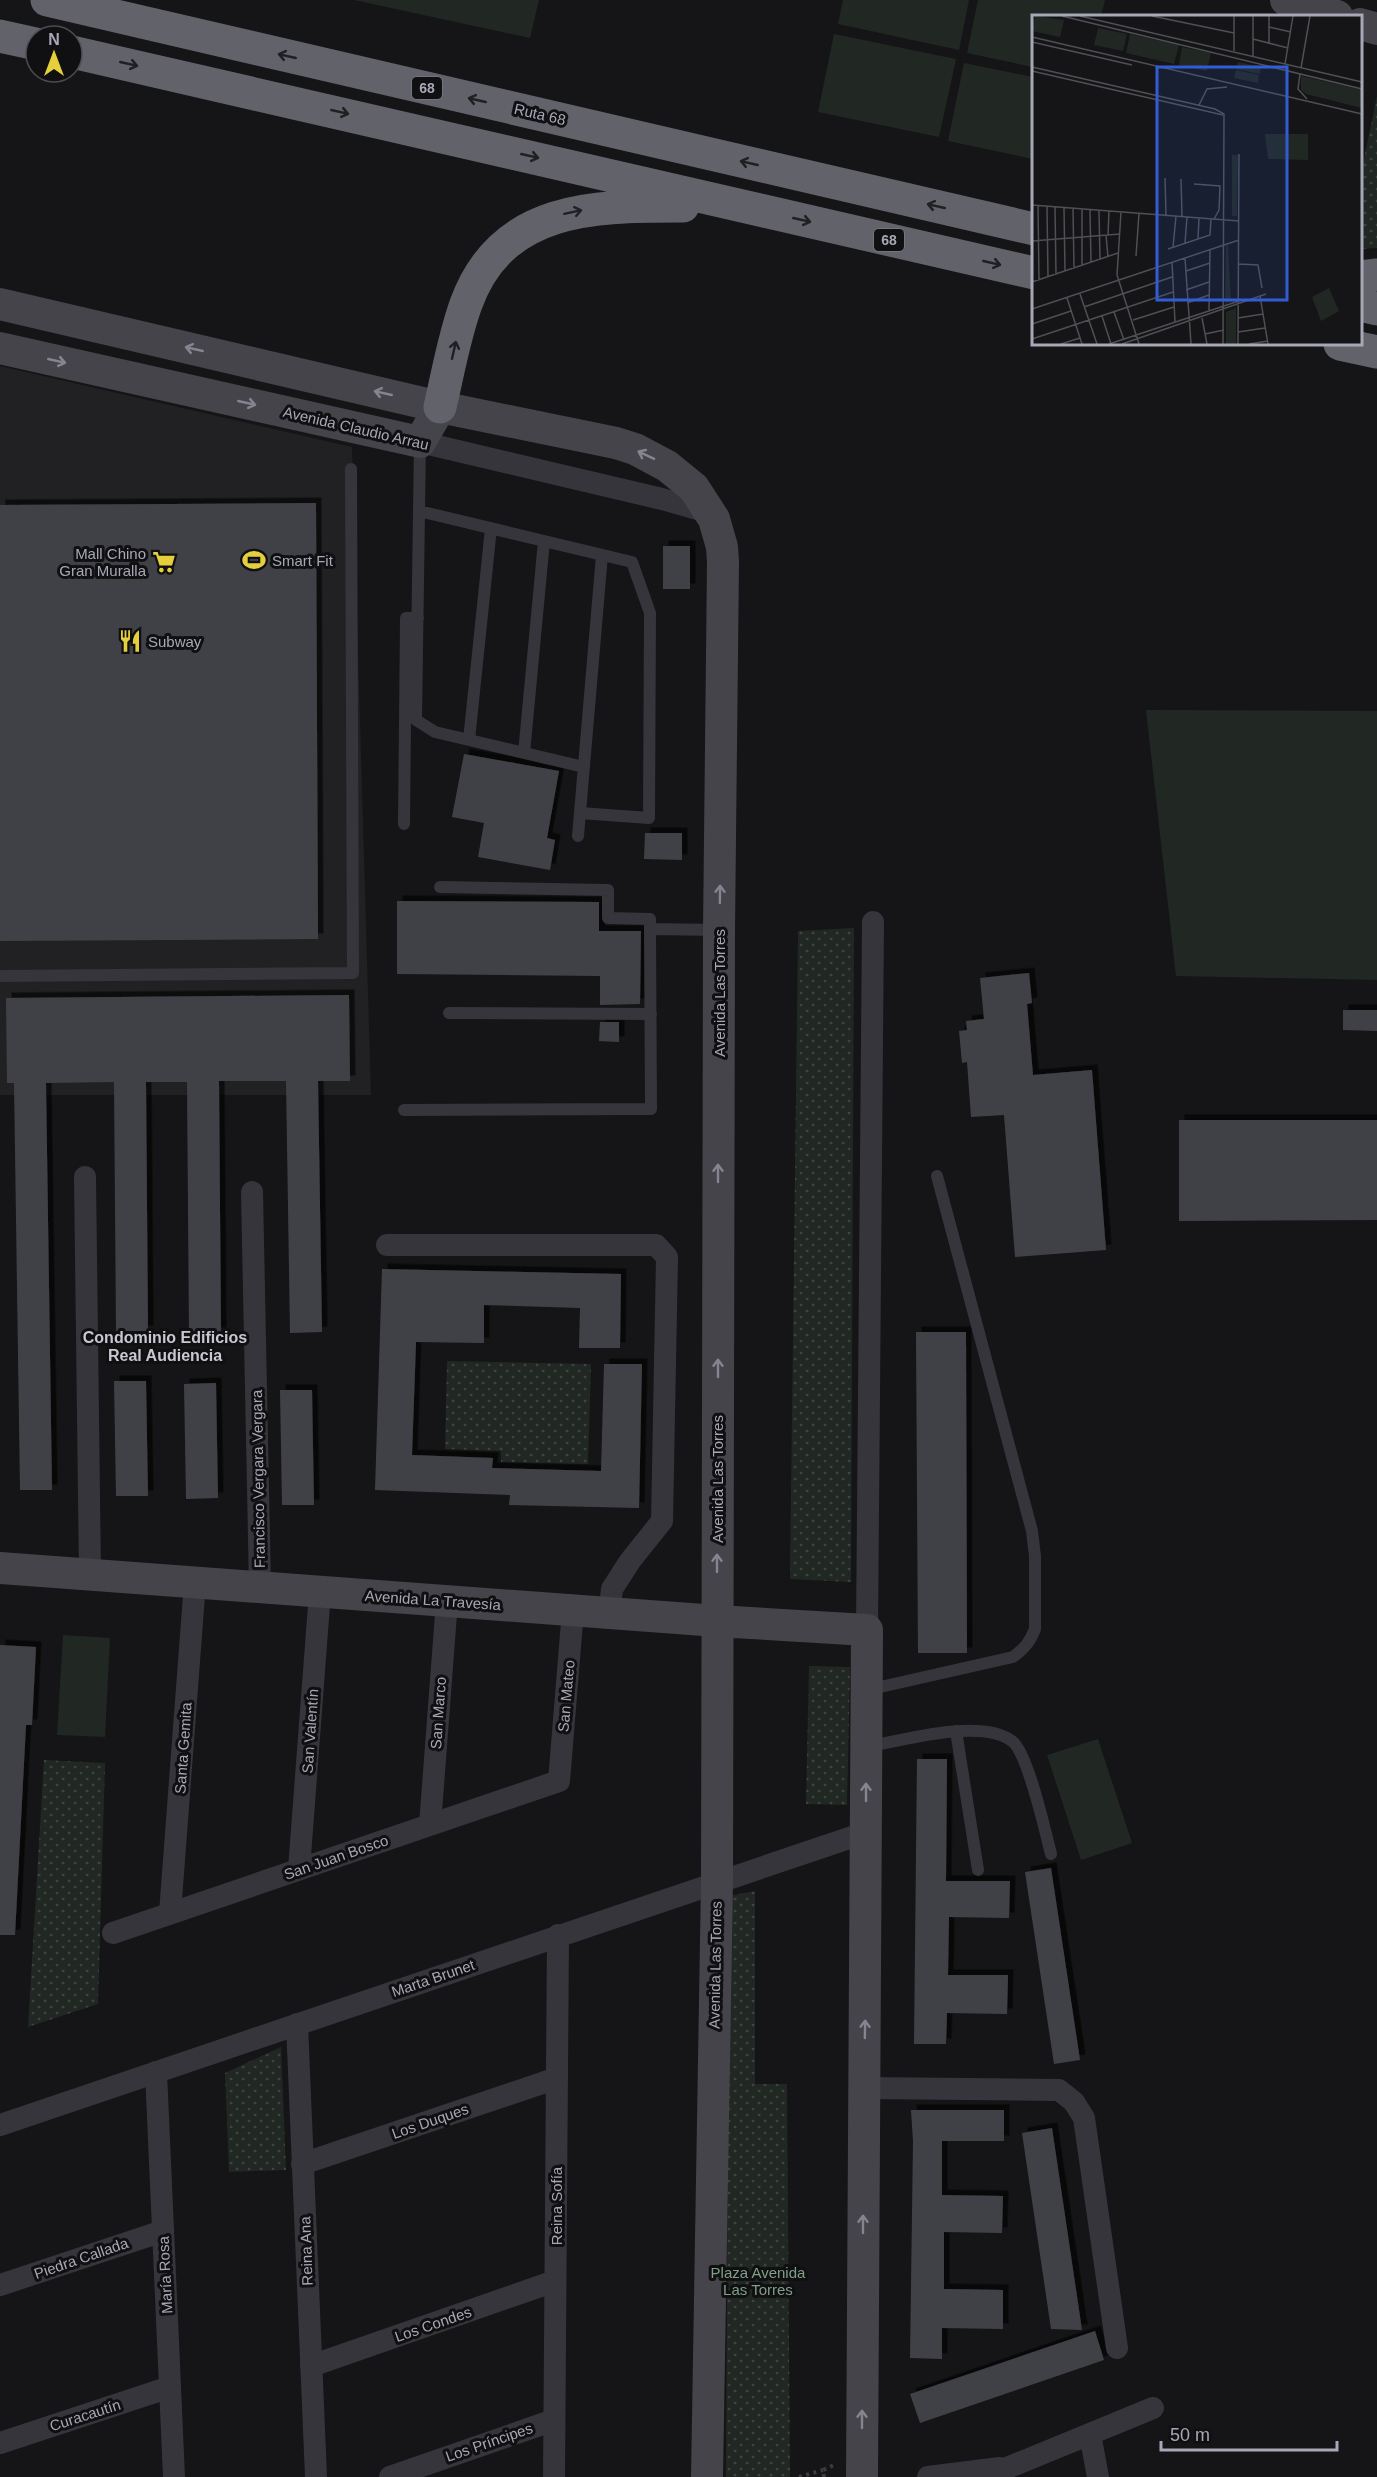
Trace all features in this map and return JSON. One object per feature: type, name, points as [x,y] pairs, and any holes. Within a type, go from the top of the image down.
[{"type":"highway","name":"Ruta 68","points":[[47,0],[1032,229]]},
{"type":"highway","points":[[0,36],[24,41]]},
{"type":"highway","name":"68","points":[[84,55],[1032,273]]},
{"type":"highway","points":[[440,406],[471,292],[493,257],[525,230],[559,215],[605,207],[745,206]]},
{"type":"highway","points":[[1362,277],[1377,275]]},
{"type":"highway","points":[[1362,305],[1377,309]]},
{"type":"highway","points":[[1345,345],[1377,352]]},
{"type":"street","points":[[1286,0],[1334,15]]},
{"type":"street","points":[[1362,25],[1377,29]]},
{"type":"street","points":[[0,304],[440,406],[420,442]]},
{"type":"street","name":"Avenida Claudio Arrau","points":[[0,348],[420,442],[711,513]]},
{"type":"street","name":"Avenida Las Torres","points":[[440,406],[616,443],[652,457],[681,476],[694,488],[711,513],[719,533],[723,562],[719,930],[717,1881],[707,2477]]},
{"type":"street","points":[[862,2477],[873,922]]},
{"type":"street","points":[[85,1177],[90,1575]]},
{"type":"street","name":"Francisco Vergara Vergara","points":[[252,1192],[260,1587]]},
{"type":"street","points":[[387,1245],[657,1245],[667,1257],[662,1521],[630,1561],[612,1589],[609,1613]]},
{"type":"street","name":"Avenida La Travesía","points":[[0,1568],[867,1630]]},
{"type":"street","name":"Santa Gemita","points":[[170,1913],[195,1582]]},
{"type":"street","name":"San Valentín","points":[[299,1869],[320,1592]]},
{"type":"street","name":"San Marco","points":[[430,1825],[447,1601]]},
{"type":"street","name":"San Mateo","points":[[559,1781],[573,1610]]},
{"type":"street","name":"San Juan Bosco","points":[[113,1933],[559,1781]]},
{"type":"street","name":"Marta Brunet","points":[[0,2125],[867,1832]]},
{"type":"street","name":"Reina Sofía","points":[[554,2477],[558,1935]]},
{"type":"street","name":"Reina Ana","points":[[297,2024],[316,2477]]},
{"type":"street","name":"María Rosa","points":[[156,2072],[174,2477]]},
{"type":"street","name":"Los Duques","points":[[302,2164],[557,2078]]},
{"type":"street","points":[[864,2088],[1059,2090],[1074,2102],[1084,2118],[1117,2348]]},
{"type":"street","name":"Piedra Callada","points":[[0,2285],[163,2231]]},
{"type":"street","name":"Los Condes","points":[[311,2366],[555,2281]]},
{"type":"street","name":"Curacautín","points":[[0,2444],[170,2387]]},
{"type":"street","points":[[985,2477],[1153,2408]]},
{"type":"street","name":"Los Príncipes","points":[[390,2477],[555,2420]]},
{"type":"street","points":[[1090,2434],[1098,2477]]},
{"type":"street","points":[[928,2477],[1010,2467]]},
{"type":"lane","points":[[420,442],[416,720],[435,732],[584,767]]},
{"type":"lane","points":[[0,976],[353,972],[351,469]]},
{"type":"lane","points":[[419,511],[632,562],[650,613],[649,818],[580,813]]},
{"type":"lane","points":[[470,740],[491,528]]},
{"type":"lane","points":[[524,753],[544,541]]},
{"type":"lane","points":[[578,836],[602,555]]},
{"type":"lane","points":[[404,824],[406,618],[418,618]]},
{"type":"lane","points":[[404,1110],[651,1108],[650,919],[608,918],[608,890],[440,887]]},
{"type":"lane","points":[[650,929],[719,930]]},
{"type":"lane","points":[[449,1012],[651,1014]]},
{"type":"lane","points":[[866,1690],[1013,1657],[1031,1640],[1035,1629],[1035,1556],[1032,1532],[937,1176]]},
{"type":"lane","points":[[866,1748],[914,1737],[956,1731],[990,1732],[1013,1741],[1024,1759],[1051,1854]]},
{"type":"lane","points":[[956,1731],[978,1870]]},
{"type":"path","points":[[799,2477],[823,2470]]},
{"type":"shaded area","points":[[0,366],[352,447],[371,1095],[0,1095]]},
{"type":"green space","points":[[354,0],[539,0],[530,38]]},
{"type":"green space","points":[[843,0],[969,0],[959,50],[838,24]]},
{"type":"green space","points":[[978,0],[1105,0],[1101,15],[1032,15],[1032,67],[967,53]]},
{"type":"green space","points":[[834,34],[956,59],[939,137],[818,112]]},
{"type":"green space","points":[[964,63],[1032,77],[1032,159],[948,141]]},
{"type":"green space","points":[[1377,96],[1377,248],[1362,249],[1362,168]]},
{"type":"green space","points":[[1146,710],[1377,711],[1377,980],[1176,976]]},
{"type":"green space","points":[[854,928],[851,1582],[790,1579],[798,931]]},
{"type":"green space","points":[[447,1361],[591,1364],[588,1464],[501,1462],[501,1451],[445,1449]]},
{"type":"green space","points":[[63,1635],[110,1638],[105,1737],[57,1735]]},
{"type":"green space","points":[[809,1666],[850,1667],[847,1805],[806,1804]]},
{"type":"green space","points":[[1098,1739],[1132,1843],[1081,1860],[1047,1755]]},
{"type":"green space","points":[[44,1760],[105,1763],[98,2004],[28,2027]]},
{"type":"green space","name":"Plaza Avenida Las Torres","points":[[755,1891],[755,2084],[787,2084],[790,2477],[726,2477],[729,1896]]},
{"type":"green space","points":[[281,2047],[286,2170],[229,2172],[225,2073]]},
{"type":"building","points":[[316,503],[318,939],[0,941],[0,505]]},
{"type":"building","points":[[663,546],[690,546],[690,589],[663,589]]},
{"type":"building","points":[[464,754],[559,771],[547,838],[555,840],[550,870],[478,857],[484,823],[452,817]]},
{"type":"building","points":[[645,833],[682,833],[682,860],[644,859]]},
{"type":"building","points":[[397,901],[599,902],[599,931],[641,931],[640,1004],[600,1005],[600,976],[397,974]]},
{"type":"building","points":[[1029,973],[1032,1003],[1027,1004],[1033,1075],[1092,1070],[1106,1250],[1015,1257],[1004,1115],[971,1117],[967,1062],[962,1063],[959,1031],[967,1030],[966,1021],[984,1019],[980,978]]},
{"type":"building","points":[[349,995],[350,1081],[318,1081],[322,1332],[290,1333],[286,1081],[219,1081],[221,1333],[189,1334],[187,1082],[146,1082],[148,1331],[116,1331],[114,1082],[46,1083],[52,1490],[20,1490],[14,1083],[7,1083],[6,998]]},
{"type":"building","points":[[1343,1010],[1377,1010],[1377,1031],[1343,1030]]},
{"type":"building","points":[[600,1022],[619,1022],[619,1042],[599,1041]]},
{"type":"building","points":[[1179,1120],[1377,1120],[1377,1220],[1179,1221]]},
{"type":"building","points":[[382,1269],[621,1274],[620,1348],[579,1348],[580,1308],[484,1305],[484,1343],[416,1342],[412,1455],[493,1458],[492,1468],[601,1471],[604,1364],[642,1364],[639,1508],[509,1505],[510,1495],[375,1490]]},
{"type":"building","points":[[916,1332],[966,1332],[967,1653],[918,1653]]},
{"type":"building","points":[[114,1381],[146,1381],[148,1496],[116,1496]]},
{"type":"building","points":[[216,1383],[218,1498],[186,1499],[184,1384]]},
{"type":"building","points":[[280,1390],[312,1390],[314,1505],[282,1505]]},
{"type":"building","points":[[0,1645],[36,1647],[32,1725],[26,1725],[15,1935],[0,1935]]},
{"type":"building","points":[[917,1759],[947,1759],[946,1881],[1010,1881],[1009,1918],[949,1917],[948,1975],[1008,1975],[1007,2014],[947,2013],[946,2044],[914,2044]]},
{"type":"building","points":[[1051,1868],[1080,2060],[1054,2064],[1025,1872]]},
{"type":"building","points":[[911,2110],[1004,2110],[1004,2141],[942,2141],[942,2195],[1003,2196],[1002,2233],[944,2232],[944,2289],[1003,2290],[1003,2329],[942,2328],[942,2359],[910,2358],[913,2141]]},
{"type":"building","points":[[1052,2128],[1082,2330],[1051,2329],[1022,2133]]},
{"type":"building","points":[[1095,2331],[1104,2360],[920,2423],[910,2394]]},
{"type":"place","name":"Smart Fit","points":[[254,560]]},
{"type":"place","name":"Mall Chino Gran Muralla","points":[[164,562]]},
{"type":"place","name":"Subway","points":[[130,641]]},
{"type":"district","name":"Condominio Edificios Real Audiencia","points":[[165,1346]]}]
